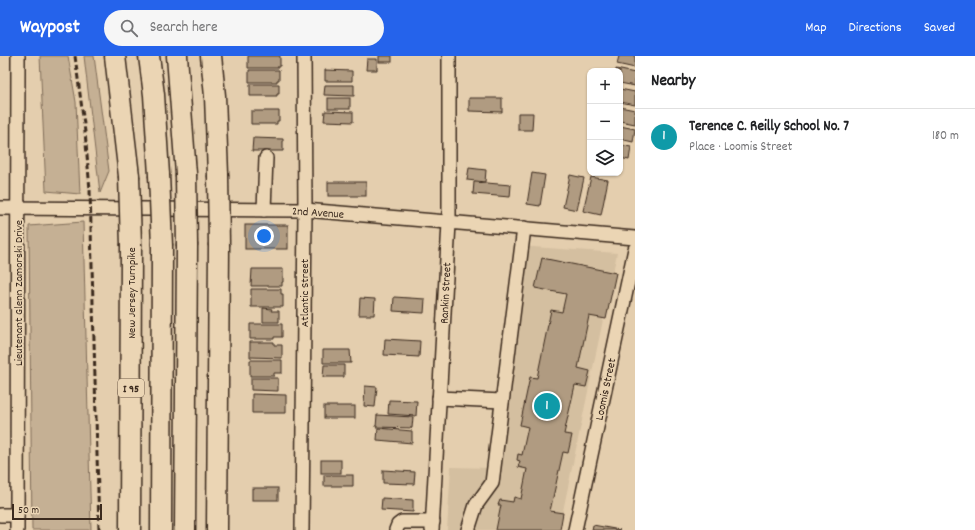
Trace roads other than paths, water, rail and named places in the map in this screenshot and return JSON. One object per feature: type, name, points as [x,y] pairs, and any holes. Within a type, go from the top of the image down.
[{"type":"highway","name":"New Jersey Turnpike","points":[[115,56],[129,176],[131,246],[130,530]]},
{"type":"highway","points":[[149,56],[154,95],[162,246],[161,530]]},
{"type":"highway","points":[[177,56],[186,174],[187,246],[185,530]]},
{"type":"highway","points":[[211,56],[215,96],[218,175],[217,530]]},
{"type":"street","name":"Lieutenant Glenn Zamorski Drive","points":[[17,530],[19,208],[18,56]]},
{"type":"street","name":"Atlantic Street","points":[[302,530],[305,210],[304,56]]},
{"type":"street","name":"Rankin Street","points":[[433,526],[449,223],[449,56]]},
{"type":"street","points":[[264,210],[266,158]]},
{"type":"street","name":"2nd Avenue","points":[[0,208],[305,210],[635,238]]},
{"type":"street","points":[[468,530],[476,505],[492,483],[524,228]]},
{"type":"street","name":"Loomis Street","points":[[575,530],[635,249]]},
{"type":"street","points":[[439,398],[502,401]]},
{"type":"street","points":[[0,515],[17,516]]},
{"type":"street","points":[[396,530],[398,525],[402,522],[433,526]]},
{"type":"railway","points":[[75,56],[85,132],[90,190],[99,530]]},
{"type":"place","name":"Terence C. Reilly School No. 7","points":[[547,406]]}]
